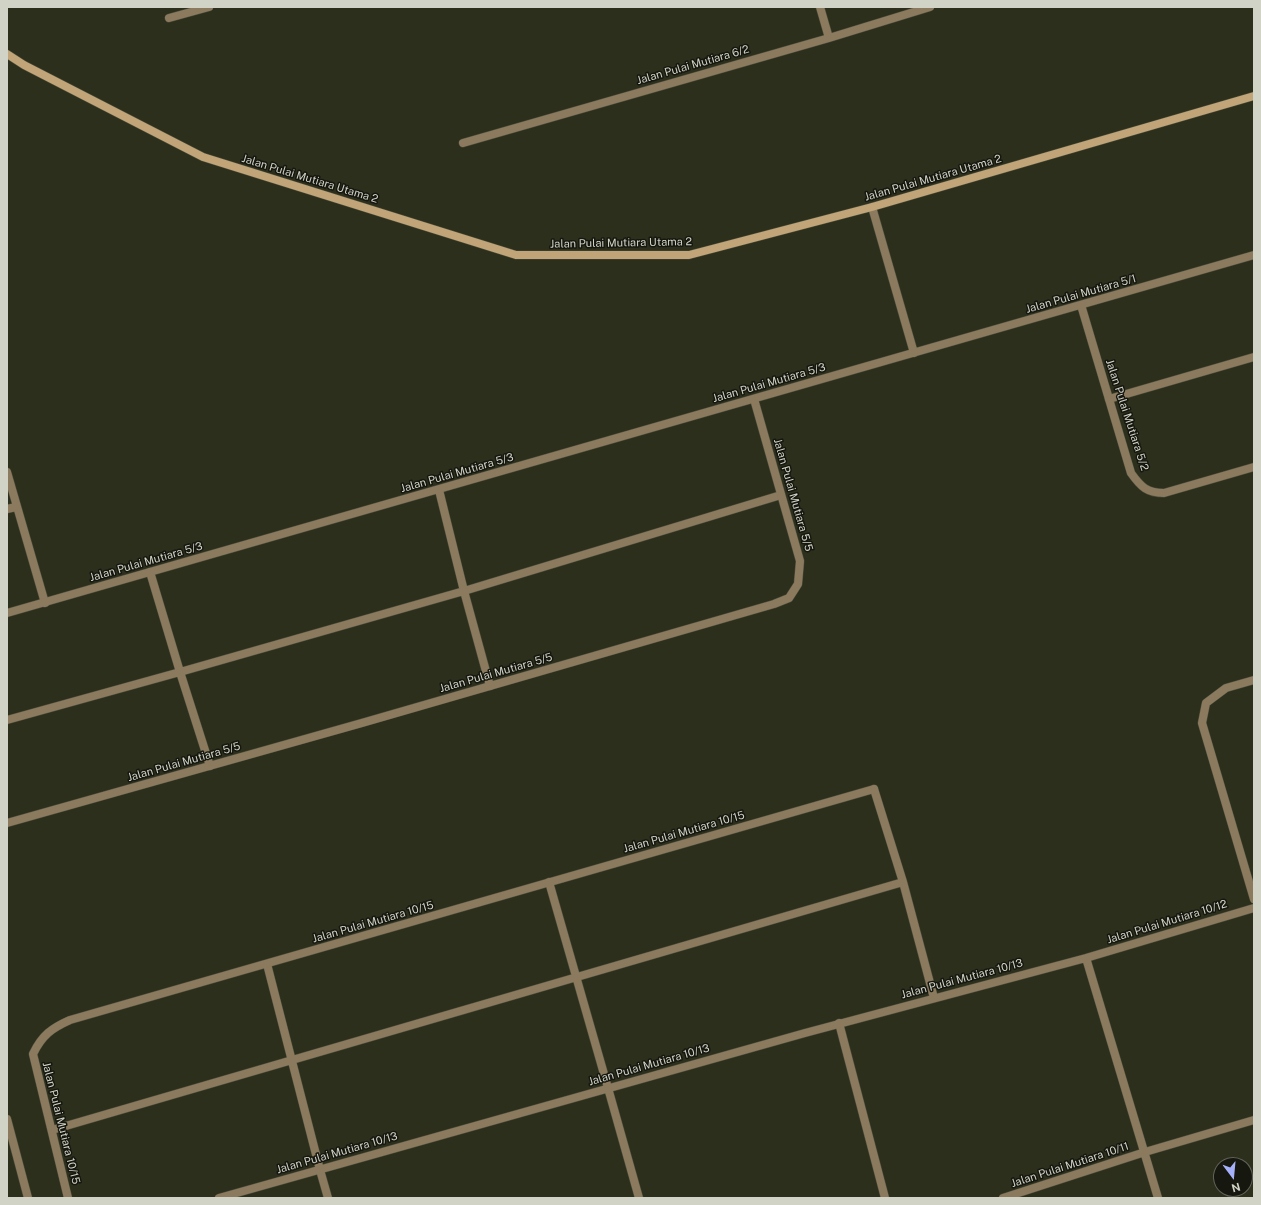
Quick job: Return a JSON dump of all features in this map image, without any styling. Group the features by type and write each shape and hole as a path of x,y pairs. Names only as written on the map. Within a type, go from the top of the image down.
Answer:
{"street":[{"path":"169,18 209,7"},
{"path":"820,7 828,38"},
{"name":"Jalan Pulai Mutiara 6/2","path":"463,143 828,38 930,7"},
{"name":"Jalan Pulai Mutiara Utama 2","path":"7,54 24,65 203,157 516,255 689,255 872,207 1254,96"},
{"path":"872,207 914,353"},
{"name":"Jalan Pulai Mutiara 5/1","path":"914,353 1254,255"},
{"name":"Jalan Pulai Mutiara 5/2","path":"1081,305 1131,473 1140,486 1154,493 1164,493 1254,467"},
{"name":"Jalan Pulai Mutiara 5/3","path":"7,614 914,353"},
{"path":"1109,400 1254,357"},
{"name":"Jalan Pulai Mutiara 5/5","path":"7,823 490,686 774,604 789,598 798,584 800,561 754,399"},
{"path":"7,472 45,603"},
{"path":"439,490 464,591 490,686"},
{"path":"7,720 464,591 781,495"},
{"path":"7,509 16,507"},
{"path":"150,572 210,766"},
{"path":"1254,680 1226,688 1206,703 1202,723 1254,899"},
{"name":"Jalan Pulai Mutiara 10/15","path":"68,1198 33,1054 39,1041 53,1028 70,1020 874,789 902,882"},
{"path":"549,882 639,1198"},
{"path":"52,1130 902,882 934,998"},
{"name":"Jalan Pulai Mutiara 10/12","path":"1086,958 1254,908"},
{"path":"1086,958 1158,1198"},
{"name":"Jalan Pulai Mutiara 10/13","path":"219,1198 839,1023 1086,958"},
{"path":"267,964 328,1198"},
{"path":"839,1023 885,1198"},
{"path":"7,1119 9,1137 28,1198"},
{"name":"Jalan Pulai Mutiara 10/11","path":"1003,1198 1145,1152 1254,1120"}]}
